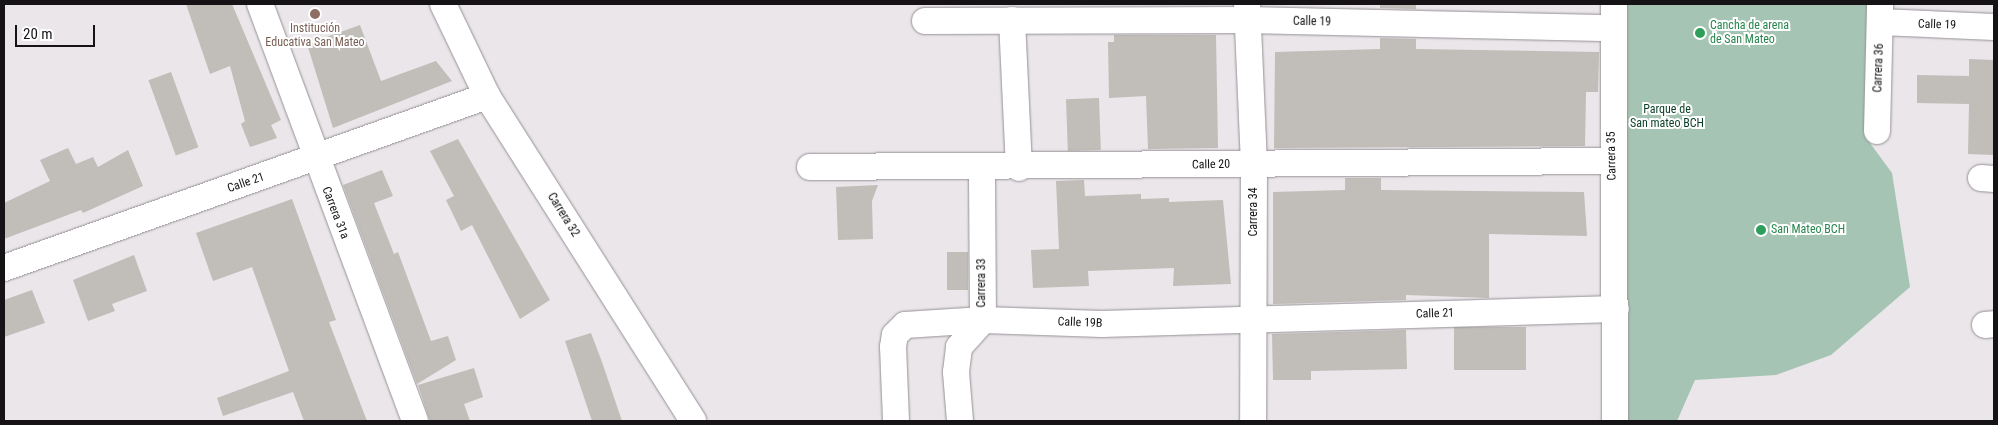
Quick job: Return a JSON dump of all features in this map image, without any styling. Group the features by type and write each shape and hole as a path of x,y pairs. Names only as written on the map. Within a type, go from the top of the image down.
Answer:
{"street":[{"name":"Carrera 31a","path":"260,4 315,159 415,421"},
{"name":"Carrera 32","path":"443,4 487,96 693,421"},
{"name":"Calle 19","path":"925,21 1012,20 1061,11 1613,16"},
{"name":"Carrera 34","path":"1247,12 1254,164 1255,320 1252,421"},
{"name":"Calle 19","path":"1880,13 1994,27"},
{"name":"Carrera 36","path":"1877,131 1880,13"},
{"name":"Carrera 35","path":"1613,16 1612,161 1616,309 1615,421"},
{"path":"1012,20 1019,168"},
{"name":"Calle 21","path":"4,268 315,159 487,96"},
{"name":"Calle 20","path":"810,167 982,166 1019,168 1612,161"},
{"name":"Carrera 33","path":"960,421 956,372 959,347 983,320 982,166"},
{"name":"Calle 21","path":"1255,320 1616,309"},
{"name":"Calle 19B","path":"896,421 893,347 895,335 905,325 983,320 1102,324 1255,320"}],"green space":[{"name":"San Mateo BCH","path":"1623,4 1869,4 1870,143 1892,173 1910,287 1831,355 1776,375 1695,380 1677,421 1628,421 1622,309"}],"building":[{"path":"186,4 232,4 281,120 271,125 277,138 250,147 241,124 245,121 230,66 210,74"},
{"path":"1216,4 1216,5 1114,5"},
{"path":"1380,4 1416,4 1416,9 1380,8"},
{"path":"360,25 381,81 436,61 452,81 333,128 307,44"},
{"path":"1114,35 1216,35 1218,148 1148,149 1146,96 1109,98 1108,42 1114,42"},
{"path":"1380,38 1416,39 1416,49 1599,52 1598,92 1586,92 1585,146 1274,148 1275,52 1380,49"},
{"path":"1969,59 1994,60 1994,155 1968,154 1969,104 1917,103 1917,75 1969,76"},
{"path":"171,72 198,147 176,155 148,80"},
{"path":"1099,98 1101,150 1068,151 1066,99"},
{"path":"458,139 550,300 520,319 472,225 461,231 446,200 454,196 430,151"},
{"path":"68,148 76,164 93,157 98,167 128,150 143,186 83,213 81,210 4,239 4,203 50,181 40,160"},
{"path":"382,170 393,196 374,203 394,254 398,252 431,341 448,336 456,360 417,384 343,185"},
{"path":"1345,178 1381,178 1381,190 1584,192 1587,236 1489,234 1489,298 1406,295 1406,300 1273,304 1273,192 1345,190"},
{"path":"1084,180 1085,196 1141,194 1141,199 1169,198 1169,202 1223,200 1231,284 1173,286 1174,268 1088,271 1089,286 1033,288 1031,250 1059,249 1056,181"},
{"path":"878,185 872,201 873,239 838,240 836,187"},
{"path":"292,199 336,320 329,322 367,421 304,421 293,392 223,416 217,398 289,371 252,267 213,281 196,233"},
{"path":"947,252 968,252 968,290 947,290"},
{"path":"134,255 147,291 112,304 115,311 88,321 73,280"},
{"path":"32,290 45,323 4,337 4,300"},
{"path":"1454,327 1526,327 1526,370 1454,370"},
{"path":"1406,330 1407,369 1311,371 1311,380 1273,380 1272,334"},
{"path":"591,333 622,421 592,421 565,341"},
{"path":"474,368 483,397 464,404 470,421 430,421 418,385"}],"place":[{"name":"Institución Educativa San Mateo","path":"315,14"},
{"name":"Cancha de arena de San Mateo","path":"1700,33"},
{"name":"San Mateo BCH","path":"1761,230"}],"park label":[{"name":"Parque de San mateo BCH","path":"1667,117"}]}
